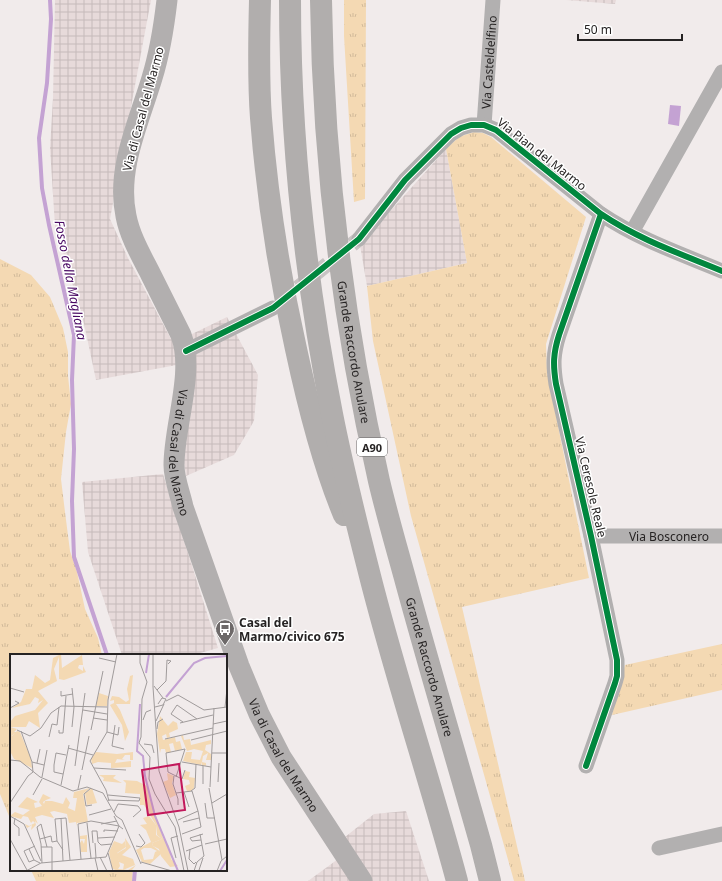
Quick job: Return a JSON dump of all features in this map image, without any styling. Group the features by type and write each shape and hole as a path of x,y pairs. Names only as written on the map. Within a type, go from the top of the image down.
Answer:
{"highway":[{"path":"260,0 259,73 261,118 273,228 286,307 323,456 334,489 368,569"},
{"name":"A90","path":"290,0 293,113 308,272 332,416 368,569 390,649 443,827 457,881"},
{"name":"Grande Raccordo Anulare","path":"321,0 322,70 328,163 346,312 363,404 379,483 490,881"}],"main road":[{"name":"Via di Casal del Marmo","path":"167,0 165,24 158,57 128,155 123,197 126,218 137,248 181,335 186,351 186,365 175,446 174,464 176,480 183,507 239,666 259,714 281,757 362,881"}],"street":[{"name":"Via Casteldelfino","path":"484,125 493,0"},
{"path":"632,232 722,72"},
{"name":"Via Pian del Marmo","path":"359,239 405,180 451,134 466,126 484,125 496,130 601,214 632,232 722,271"},
{"name":"Via Ceresole Reale","path":"586,766 615,683 618,668 591,536 556,384 553,362 559,335 601,214"},
{"path":"186,351 273,308"},
{"name":"Via Bosconero","path":"591,536 722,536"},
{"path":"659,848 722,834"}],"shaded area":[{"path":"55,0 151,0 110,219 128,258 171,339 190,335 227,317 258,375 254,421 234,455 186,476 182,449 193,362 96,380 83,319 55,226 50,148 53,98"},
{"path":"566,0 616,0 615,4"},
{"path":"670,105 681,106 679,126 668,124"},
{"path":"446,149 467,263 367,286 360,245"},
{"path":"163,474 218,648 197,654 122,654 88,552 82,482"},
{"path":"406,811 429,881 308,881 349,851 345,837 374,814"}],"green space":[{"path":"344,0 366,0 365,199 354,202 344,36"},
{"path":"474,132 483,133 491,137 586,217 546,344 547,372 589,578 462,607 525,881 514,881 411,516 373,341 367,286 467,263 446,149 459,137"},
{"path":"0,259 31,275 50,297 63,328 68,352 68,376 71,404 66,432 61,479 70,551 77,572 85,609 98,638 102,654 10,654 10,819 0,794"},
{"path":"722,644 722,690 612,715 625,665"},
{"path":"31,871 133,871 132,881 36,881"}],"waterway":[{"name":"Fosso della Magliana","path":"50,0 51,19 47,83 39,138 42,188 74,335 72,380 74,449 72,501 74,557 107,654"},
{"name":"Fosso della Magliana","path":"134,881 135,871"}],"tunnel":[{"path":"280,302 359,239"}],"cycle path":[{"path":"186,351 273,308 359,239 405,180 451,134 461,128 471,125 484,125 496,130 601,214 615,223 660,246 722,271"},
{"path":"586,766 615,683 617,676 617,660 591,536 556,384 554,360 559,335 601,214"}],"place":[{"name":"Casal del Marmo/civico 675","path":"225,646"}]}
